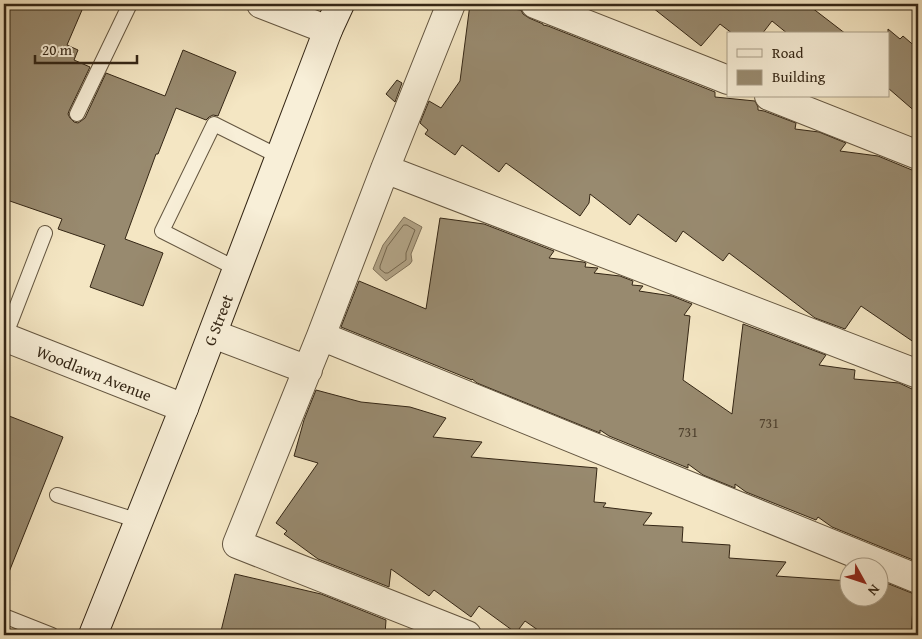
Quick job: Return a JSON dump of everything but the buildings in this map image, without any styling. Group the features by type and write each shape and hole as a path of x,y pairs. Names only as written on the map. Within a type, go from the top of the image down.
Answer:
{"street":[{"path":"261,4 328,30"},
{"name":"G Street","path":"93,635 213,334 328,30 340,4"},
{"path":"451,4 308,370 237,544 467,635"},
{"path":"535,4 727,80"},
{"path":"774,98 918,155"},
{"path":"385,169 918,374"},
{"path":"213,334 308,370"},
{"path":"321,336 918,579"},
{"name":"Woodlawn Avenue","path":"4,338 184,408"}],"lane":[{"path":"78,114 130,4"},
{"path":"237,270 162,231 214,124 280,157"},
{"path":"4,338 45,233"},
{"path":"57,495 139,521"},
{"path":"4,616 52,635"}],"water":[{"path":"404,217 422,227 411,254 412,261 410,264 386,281 373,269 383,245"}]}
